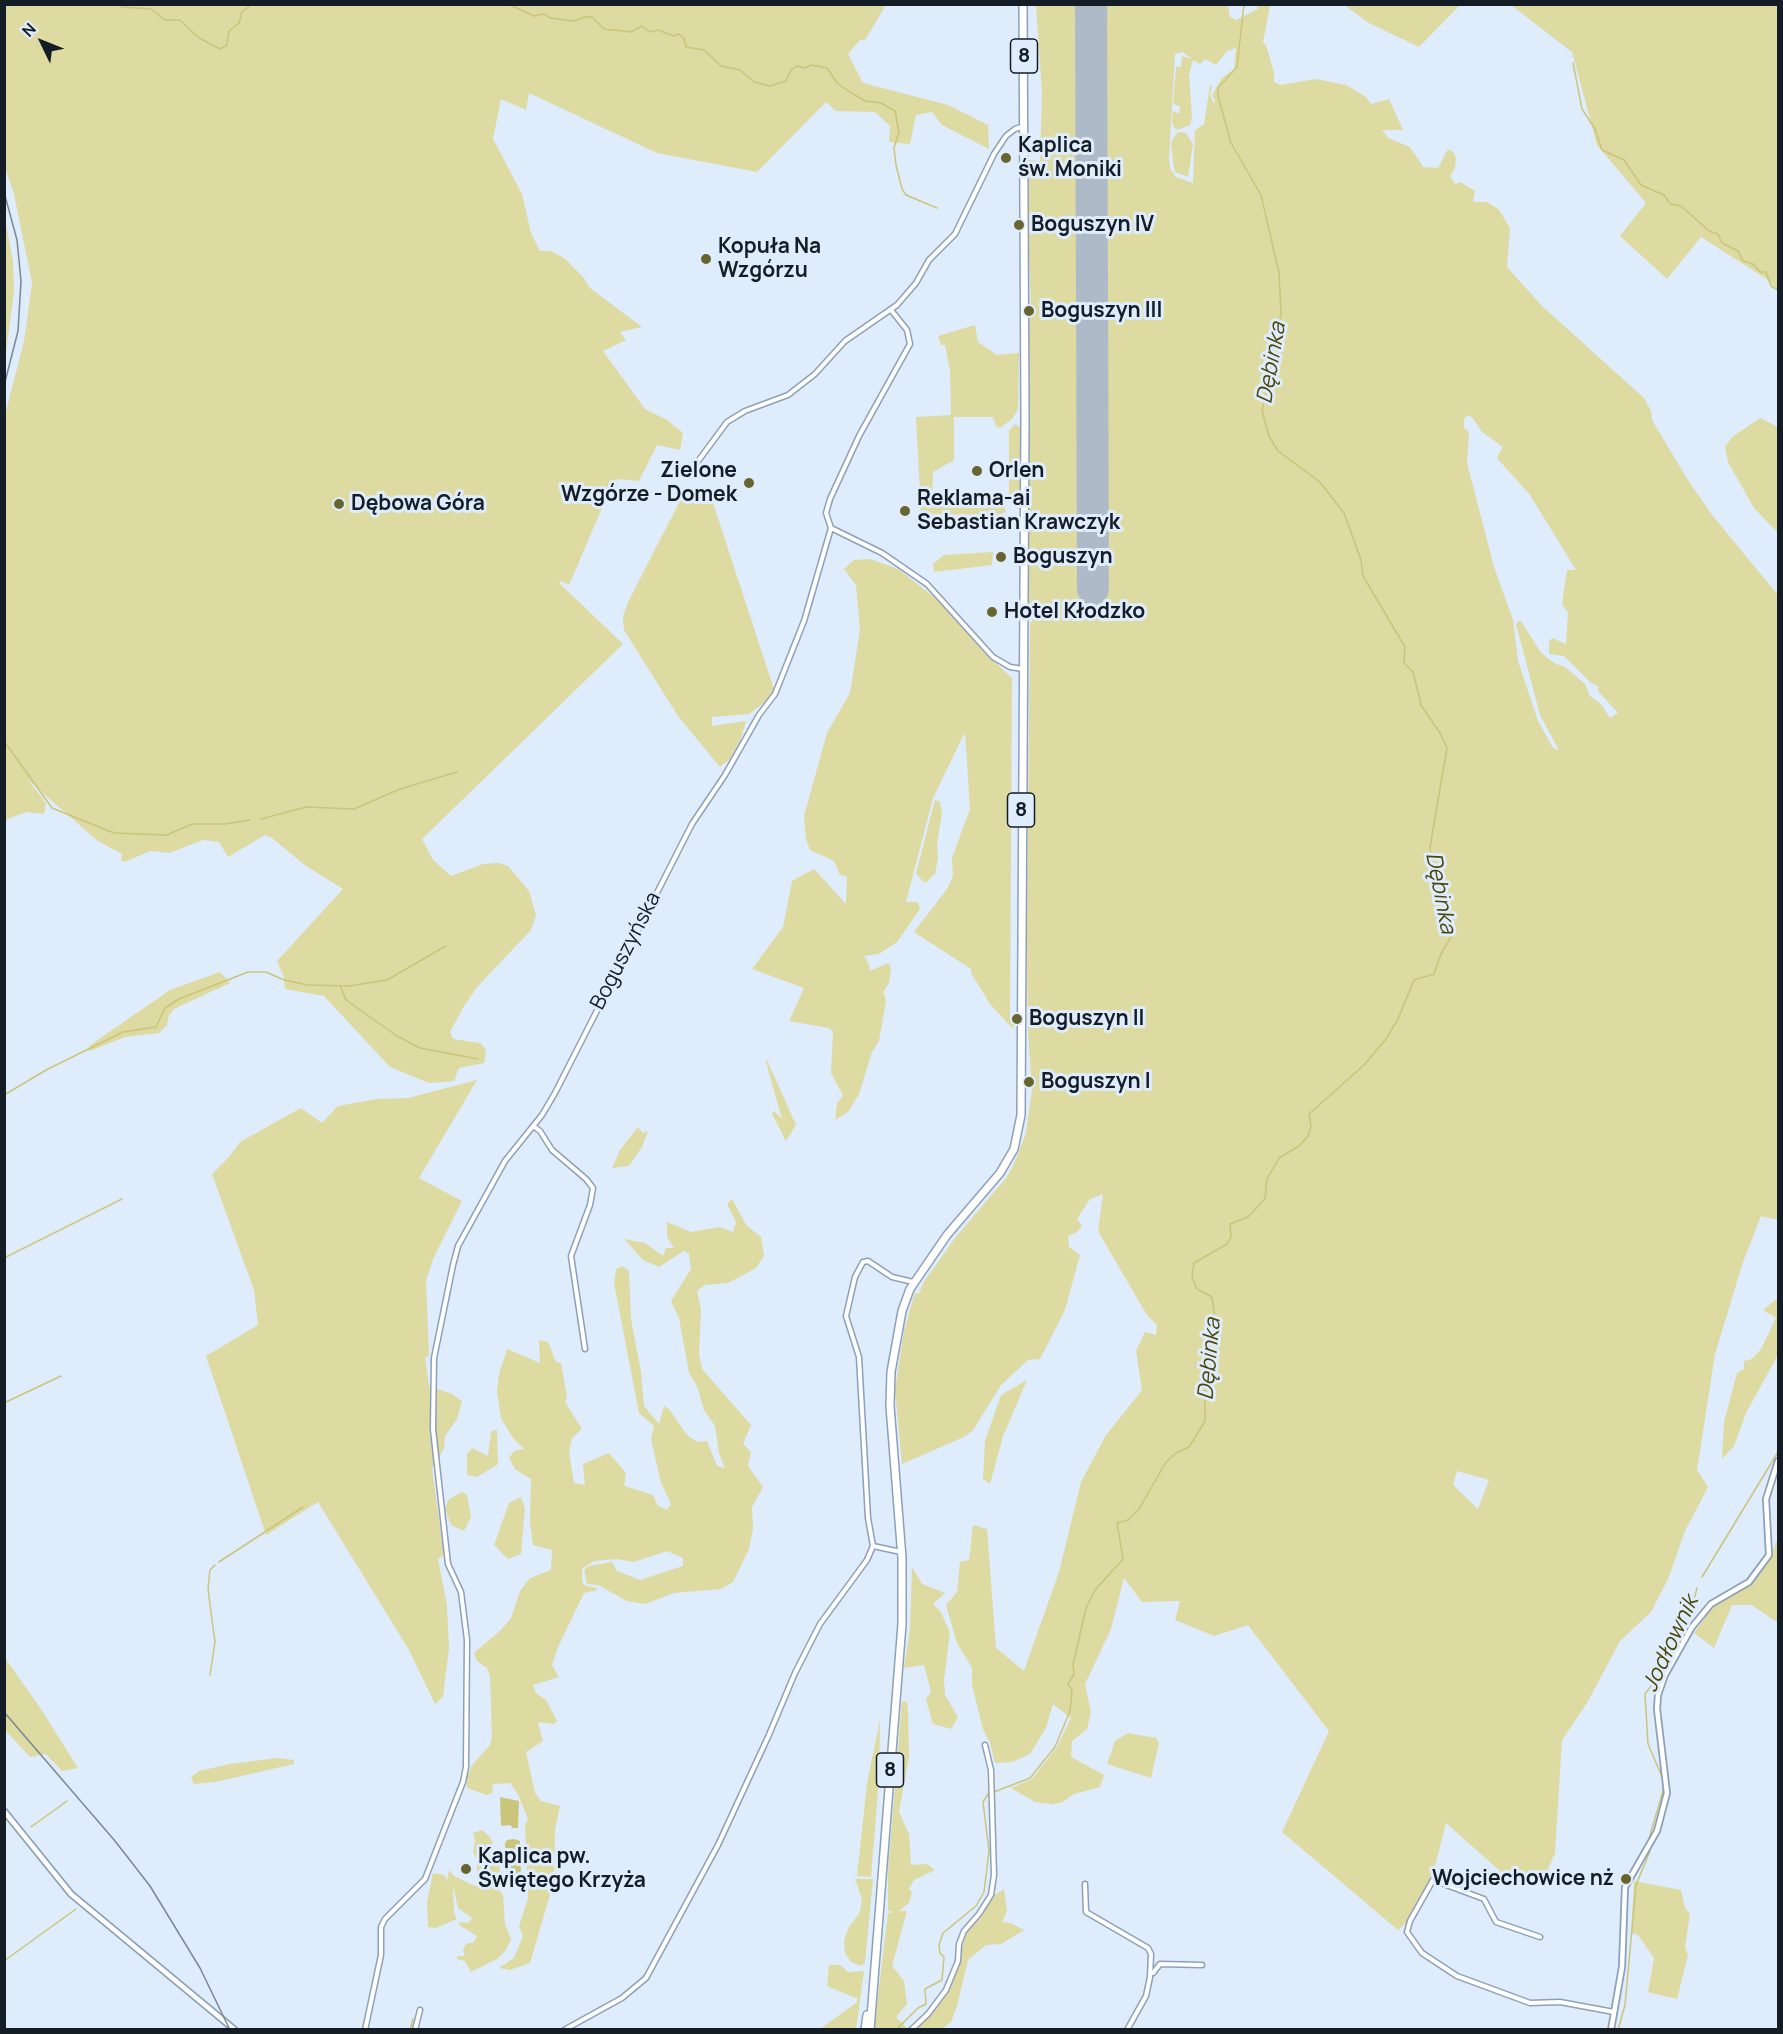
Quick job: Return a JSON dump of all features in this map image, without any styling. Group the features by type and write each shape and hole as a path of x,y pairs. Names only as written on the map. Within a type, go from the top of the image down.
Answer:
{"highway":[{"name":"8","path":"870,2030 871,1989 902,1624 901,1552 889,1390 902,1311 914,1282 951,1229 1000,1173 1014,1149 1020,1125 1023,4"},
{"name":"8","path":"865,2030 871,1989"}],"street":[{"path":"693,468 727,422 745,411 788,395 815,374 845,341 891,310 916,283 929,260 955,234 994,154 1006,136 1024,126"},
{"name":"Boguszyńska","path":"364,2030 381,1955 381,1928 385,1919 425,1879 466,1767 467,1640 461,1592 448,1564 434,1444 432,1385 436,1341 458,1245 505,1161 533,1126 555,1093 692,824 723,778 781,682 804,621 831,528 826,513 844,465 910,344 907,330 891,310"},
{"path":"831,528 887,557 927,584 993,657 1010,667 1023,669"},
{"path":"533,1126 540,1131 552,1150 586,1179 593,1188 590,1205 571,1256 585,1349"},
{"path":"564,2030 622,1998 646,1978 718,1845 820,1624 867,1560 873,1546 868,1518 859,1357 847,1323 847,1310 855,1277 863,1263 868,1261 892,1277 914,1282"},
{"path":"1611,2030 1622,1967 1625,1887 1657,1832 1667,1794 1657,1709 1660,1689 1684,1640 1699,1618 1711,1604 1749,1582 1769,1555 1766,1498 1779,1461"},
{"path":"873,1546 901,1552"},
{"path":"911,2030 928,2014 946,1990 958,1961 959,1944 964,1931 980,1914 991,1895 994,1875 991,1770 985,1745"},
{"path":"4,1811 72,1894 235,2030"},
{"path":"1540,1937 1496,1922 1484,1899 1432,1880 1410,1921 1407,1932 1422,1953 1457,1976 1530,2003 1542,2005 1560,2002 1615,2013"},
{"path":"1085,1884 1086,1912 1148,1948 1151,1954 1146,1996 1127,2030"},
{"path":"1150,1977 1160,1964 1202,1965"},
{"path":"415,2030 420,2010"}],"shaded area":[{"path":"5,4 886,5 865,40 860,40 848,54 863,83 948,105 988,125 989,149 942,125 932,112 916,115 910,144 889,142 890,126 875,112 836,111 826,102 757,172 657,153 529,93 526,110 501,99 493,139 522,194 531,233 540,251 551,251 564,258 583,277 590,288 642,327 620,332 626,340 603,351 645,409 667,420 683,433 680,450 657,445 639,481 618,479 606,499 569,585 561,581 559,583 623,644 422,839 433,860 451,876 483,864 499,863 508,866 529,891 536,915 531,930 478,986 450,1032 453,1039 480,1043 486,1049 484,1063 459,1068 454,1081 429,1083 390,1067 324,996 285,989 284,977 277,961 343,889 306,866 272,838 265,835 228,857 219,842 203,840 169,853 151,851 124,862 121,860 122,854 98,841 28,780 46,803 44,814 26,812 5,820 5,415 24,341 32,283 14,194 5,168"},
{"path":"1036,5 1228,5 1230,17 1236,20 1258,9 1257,5 1270,5 1263,43 1266,45 1274,73 1274,82 1280,85 1316,79 1346,85 1366,97 1371,104 1389,99 1403,130 1382,130 1388,138 1410,147 1423,167 1438,168 1448,149 1453,152 1456,157 1455,168 1450,176 1455,184 1460,182 1475,191 1473,202 1487,202 1499,210 1510,228 1507,267 1542,306 1644,398 1651,411 1652,420 1686,477 1712,515 1778,595 1778,1220 1761,1216 1743,1262 1715,1354 1697,1470 1708,1487 1685,1531 1668,1579 1651,1612 1620,1641 1587,1703 1562,1740 1555,1853 1541,1885 1509,1879 1446,1823 1432,1878 1409,1920 1398,1930 1282,1832 1329,1731 1248,1625 1214,1636 1175,1620 1180,1601 1142,1602 1124,1578 1111,1629 1085,1684 1091,1712 1087,1729 1072,1741 1071,1757 1104,1775 1100,1787 1074,1794 1061,1803 1052,1804 1035,1802 1011,1788 1032,1779 1057,1747 1071,1718 1053,1704 1046,1728 1030,1754 1012,1762 995,1763 990,1743 983,1729 972,1685 972,1668 957,1643 946,1605 957,1592 960,1562 969,1560 973,1525 987,1529 996,1648 1024,1671 1059,1572 1081,1482 1106,1435 1142,1390 1136,1351 1145,1332 1156,1335 1157,1325 1147,1315 1098,1231 1103,1194 1090,1199 1077,1219 1082,1226 1077,1232 1068,1236 1069,1247 1080,1255 1065,1310 1040,1359 1028,1360 1001,1385 973,1430 966,1436 902,1464 895,1390 904,1331 915,1293 919,1294 923,1283 955,1238 1006,1178 1026,1133 1032,1090 1028,1030 1027,941 1030,623 1033,619 1028,618 1028,333 1031,304 1028,231 1029,160 1040,161 1042,93","holes":["1236,48 1234,69 1222,78 1212,95 1216,103 1212,101 1210,94 1212,86 1210,85 1204,124 1195,130 1193,183 1176,177 1170,168 1169,158 1175,54 1183,52 1192,59 1182,56 1181,67 1176,67 1173,104 1180,106 1179,114 1173,111 1172,122 1175,129 1180,129 1190,125 1192,117 1189,75 1193,60 1200,64 1205,59 1216,65 1227,51","1467,415 1472,417 1482,432 1503,447 1497,458 1530,495 1576,570 1567,570 1562,605 1568,612 1566,644 1552,638 1549,642 1549,654 1564,656 1590,682 1599,687 1598,691 1618,713 1610,718 1601,704 1590,696 1585,684 1565,667 1554,663 1542,654 1520,620 1516,624 1540,715 1559,750 1553,748 1538,721 1518,661 1513,620 1494,567 1467,463 1469,432 1464,428 1464,419","1457,1471 1489,1480 1478,1509 1453,1485"]},
{"path":"1344,5 1460,5 1419,47 1369,23"},
{"path":"1511,5 1778,5 1778,291 1768,280 1701,237 1667,279 1620,236 1646,203 1597,145 1572,52"},
{"path":"1178,132 1186,133 1193,144 1188,177 1175,172 1171,142"},
{"path":"5,219 13,261 14,291 5,360"},
{"path":"975,325 978,342 997,355 1019,353 1018,409 1012,419 1000,428 996,426 993,417 954,417 954,460 933,472 932,503 957,503 960,507 978,508 986,508 989,504 1004,506 1006,512 997,515 921,514 916,417 951,415 950,371 945,345 941,345 938,336"},
{"path":"1760,418 1778,427 1778,533 1754,508 1728,462 1725,447 1732,437"},
{"path":"1015,424 1021,428 1021,500 1018,506 1011,503 1009,498 1009,430"},
{"path":"708,488 774,689 769,699 749,714 712,717 712,726 746,721 740,741 729,760 720,767 678,716 624,630 623,617 628,602 681,499 688,489"},
{"path":"993,552 992,565 934,572 933,564 944,555"},
{"path":"870,559 898,569 938,600 984,652 1012,678 1010,1018 1014,1024 1013,1029 990,1004 971,973 971,969 914,932 947,889 953,876 952,858 970,809 965,732 933,798 906,902 918,902 920,909 897,942 879,954 864,956 870,971 888,963 891,968 889,983 883,992 886,1000 884,1013 879,1041 872,1052 859,1094 848,1112 835,1120 837,1104 843,1095 831,1073 833,1032 829,1028 789,1021 804,988 752,969 783,927 792,881 814,869 846,904 847,876 840,875 834,861 810,850 806,839 804,816 827,733 850,693 860,630 856,585 844,569 854,560"},
{"path":"935,800 940,802 942,813 937,844 938,858 935,874 925,883 916,874"},
{"path":"220,972 230,983 174,1009 169,1015 167,1025 159,1033 125,1037 90,1051 89,1046 170,990"},
{"path":"767,1060 796,1125 786,1141 772,1114 774,1111 782,1119"},
{"path":"477,1080 419,1178 462,1201 433,1259 426,1281 429,1356 425,1357 429,1386 452,1394 462,1401 457,1419 445,1436 444,1449 432,1468 444,1555 438,1559 447,1605 449,1649 443,1697 435,1704 409,1650 318,1502 266,1535 206,1356 258,1325 254,1290 212,1174 240,1142 301,1108 322,1123 338,1106 377,1099 408,1098"},
{"path":"638,1127 643,1133 648,1131 642,1147 629,1166 612,1168 620,1150"},
{"path":"732,1199 747,1226 761,1237 764,1256 756,1268 728,1283 705,1285 697,1291 701,1309 699,1355 702,1369 751,1425 743,1444 751,1452 748,1466 763,1487 752,1507 753,1529 749,1549 733,1582 721,1589 674,1593 645,1604 627,1601 598,1585 587,1584 584,1570 589,1566 612,1562 617,1571 640,1580 683,1566 683,1558 667,1551 634,1562 617,1559 594,1561 582,1569 582,1582 597,1590 584,1593 558,1647 552,1665 559,1677 533,1685 536,1693 546,1700 557,1721 554,1724 538,1722 543,1741 526,1752 535,1793 541,1801 560,1806 555,1830 554,1881 530,1963 510,1970 499,1968 514,1958 523,1936 519,1926 528,1898 525,1825 528,1819 518,1794 510,1783 493,1784 492,1793 487,1795 467,1788 466,1779 472,1765 490,1745 492,1736 490,1676 487,1668 477,1661 474,1653 501,1630 511,1618 520,1591 530,1578 551,1570 552,1550 533,1545 530,1523 531,1479 515,1469 509,1458 514,1451 524,1449 513,1438 501,1418 497,1391 499,1374 507,1349 540,1363 539,1340 548,1342 556,1362 561,1363 567,1397 565,1402 582,1429 572,1438 569,1452 574,1483 585,1485 583,1464 609,1453 626,1473 624,1486 653,1495 658,1506 667,1510 671,1504 661,1483 651,1439 654,1426 639,1413 614,1283 616,1269 622,1266 629,1271 631,1319 641,1372 644,1406 659,1424 664,1406 669,1409 687,1435 697,1442 707,1441 717,1466 725,1468 719,1453 715,1426 704,1410 697,1386 689,1373 679,1318 671,1301 691,1269 689,1253 684,1251 659,1267 643,1260 624,1239 645,1243 663,1256 666,1248 674,1248 667,1237 667,1222 691,1232 720,1227 733,1232 736,1222 727,1204"},
{"path":"1778,1298 1778,1355 1746,1413 1734,1446 1722,1459 1724,1422 1737,1373 1744,1369 1744,1361 1752,1359 1761,1349 1776,1318 1763,1310"},
{"path":"1027,1380 1003,1436 990,1484 983,1479 985,1441 1001,1395"},
{"path":"497,1430 498,1464 477,1477 467,1475 467,1454 472,1448 488,1456 491,1431"},
{"path":"462,1492 467,1495 471,1517 464,1531 451,1525 445,1508 449,1499"},
{"path":"521,1497 525,1508 521,1554 508,1559 494,1545 509,1503"},
{"path":"1776,1542 1778,1542 1778,1623 1752,1605 1732,1605 1714,1648 1694,1633 1715,1603 1768,1563"},
{"path":"912,1567 922,1584 945,1593 933,1604 941,1612 950,1633 944,1680 945,1695 958,1717 951,1729 933,1724 926,1699 931,1692 924,1665 904,1668 910,1629"},
{"path":"5,1658 78,1768 62,1771 46,1754 30,1757 5,1730"},
{"path":"902,1701 907,1702 909,1757 899,1812 909,1834 911,1865 927,1864 935,1870 914,1880 909,1889 912,1892 909,1903 899,1911 907,1911 892,1966 904,1981 907,2004 896,2017 908,2029 874,2029 888,1913 894,1912 888,1911 888,1872"},
{"path":"880,1720 879,1779 871,1877 857,1876 867,1783"},
{"path":"1128,1733 1156,1738 1159,1743 1151,1778 1107,1764 1115,1741"},
{"path":"277,1758 294,1760 294,1764 215,1782 194,1784 191,1777 199,1771 230,1764"},
{"path":"500,1797 519,1801 518,1828 510,1825 501,1826"},
{"path":"482,1830 490,1837 494,1847 489,1849 498,1862 502,1879 498,1882 497,1888 503,1895 505,1924 511,1939 506,1950 497,1959 471,1972 465,1961 457,1959 457,1956 465,1956 463,1950 466,1944 474,1942 477,1936 459,1925 460,1922 469,1923 472,1918 458,1908 453,1885 454,1913 457,1919 436,1928 428,1927 427,1902 433,1873 444,1875 447,1881 449,1870 454,1876 477,1887 477,1860 473,1852 475,1841 473,1833"},
{"path":"507,1840 520,1841 521,1878 509,1877 507,1873 505,1843"},
{"path":"855,1879 873,1879 865,1962 862,1966 851,1962 845,1953 844,1941 849,1927 860,1912 862,1899"},
{"path":"1634,1881 1681,1890 1685,1908 1690,1914 1685,1947 1688,1955 1677,1999 1648,1992 1654,1958 1638,1935 1631,1933"},
{"path":"1004,1889 1007,1911 1002,1922 1024,1930 1001,1944 986,1945 968,1960 951,2022 942,2029 914,2030 938,2005 948,1990 967,1932 982,1916 993,1896"},
{"path":"829,1965 840,1965 848,1972 864,1971 856,2029 820,2029 856,2003 858,1999 827,1986"}],"waterway":[{"path":"120,4 122,7 151,9 165,20 180,20 199,38 220,49 227,45 229,31 239,23 242,12 252,4"},
{"path":"508,4 534,16 544,14 550,18 574,21 592,17 604,29 631,32 642,26 650,32 658,30 674,36 678,34 684,38 686,47 704,50 721,66 740,70 754,82 770,86 786,81 791,70 797,66 804,68 812,65 827,68 838,84 850,92 865,101 881,103 895,111 899,132 894,148 902,189 906,195 937,208"},
{"name":"Dębinka","path":"994,1792 1030,1778 1055,1747 1070,1711 1072,1690 1068,1684 1074,1674 1073,1665 1086,1608 1095,1590 1123,1559 1117,1523 1128,1520 1139,1509 1166,1462 1176,1453 1189,1447 1205,1421 1205,1367 1216,1325 1212,1297 1197,1289 1192,1277 1194,1263 1227,1244 1231,1237 1230,1224 1248,1217 1265,1199 1267,1179 1279,1158 1299,1146 1308,1136 1311,1127 1309,1114 1364,1065 1386,1039 1398,1019 1414,980 1434,974 1441,954 1452,935 1449,922 1439,906 1442,892 1433,871 1430,847 1447,748 1421,705 1413,672 1404,663 1405,647 1363,576 1361,560 1344,513 1320,482 1278,451 1269,436 1262,411 1281,314 1279,273 1261,195 1231,143 1218,96 1218,88 1237,67 1244,4"},
{"path":"1573,63 1582,109 1595,129 1602,150 1624,160 1641,185 1664,195 1670,204 1681,206 1709,231 1718,234 1722,243 1738,251 1743,261 1753,264 1760,272 1766,272 1771,286 1778,290"},
{"path":"4,741 52,808 114,833 167,835 192,824 225,824 250,820"},
{"path":"261,819 306,807 354,809 400,789 457,772"},
{"path":"4,1095 48,1069 123,1032 156,1027 165,1008 179,999 248,972 266,972 284,980 308,985 349,986 387,980 446,946"},
{"path":"340,985 346,1000 397,1036 420,1048 478,1059"},
{"path":"4,1258 122,1199"},
{"path":"4,1403 61,1376"},
{"name":"Jodłownik","path":"1702,1577 1778,1452"},
{"path":"219,1562 303,1507"},
{"path":"210,1675 215,1642 208,1589 210,1570 215,1565"},
{"name":"Jodłownik","path":"1663,1779 1648,1744 1645,1694 1665,1668 1678,1632 1692,1607 1697,1588"},
{"name":"Jodłownik","path":"1649,1839 1664,1787"},
{"name":"Dębinka","path":"896,2030 918,2008 926,2004 925,1989 942,1980 944,1957 940,1953 939,1945 943,1933 976,1906 984,1892 989,1851 983,1802 988,1794"},
{"path":"31,1827 67,1801"},
{"name":"Jodłownik","path":"1618,2030 1625,2005 1636,1885 1650,1851"},
{"path":"4,1961 76,1909"},
{"path":"410,2030 413,2019"}],"runway":[{"path":"1091,4 1093,589"}],"railway":[{"path":"4,192 17,240 21,281 18,331 4,386"},
{"path":"4,1712 115,1841 150,1886 200,1968 230,2030"}],"place":[{"name":"Kaplica św. Moniki","path":"1006,158"},
{"name":"Boguszyn IV","path":"1019,225"},
{"name":"Kopuła Na Wzgórzu","path":"706,259"},
{"name":"Boguszyn III","path":"1029,311"},
{"name":"Orlen","path":"977,471"},
{"name":"Zielone Wzgórze - Domek","path":"749,483"},
{"name":"Dębowa Góra","path":"339,504"},
{"name":"Reklama-ai Sebastian Krawczyk","path":"905,511"},
{"name":"Boguszyn","path":"1001,557"},
{"name":"Hotel Kłodzko","path":"992,612"},
{"name":"Boguszyn II","path":"1017,1019"},
{"name":"Boguszyn I","path":"1029,1082"},
{"name":"Kaplica pw. Świętego Krzyża","path":"466,1869"},
{"name":"Wojciechowice nż","path":"1626,1879"}]}
